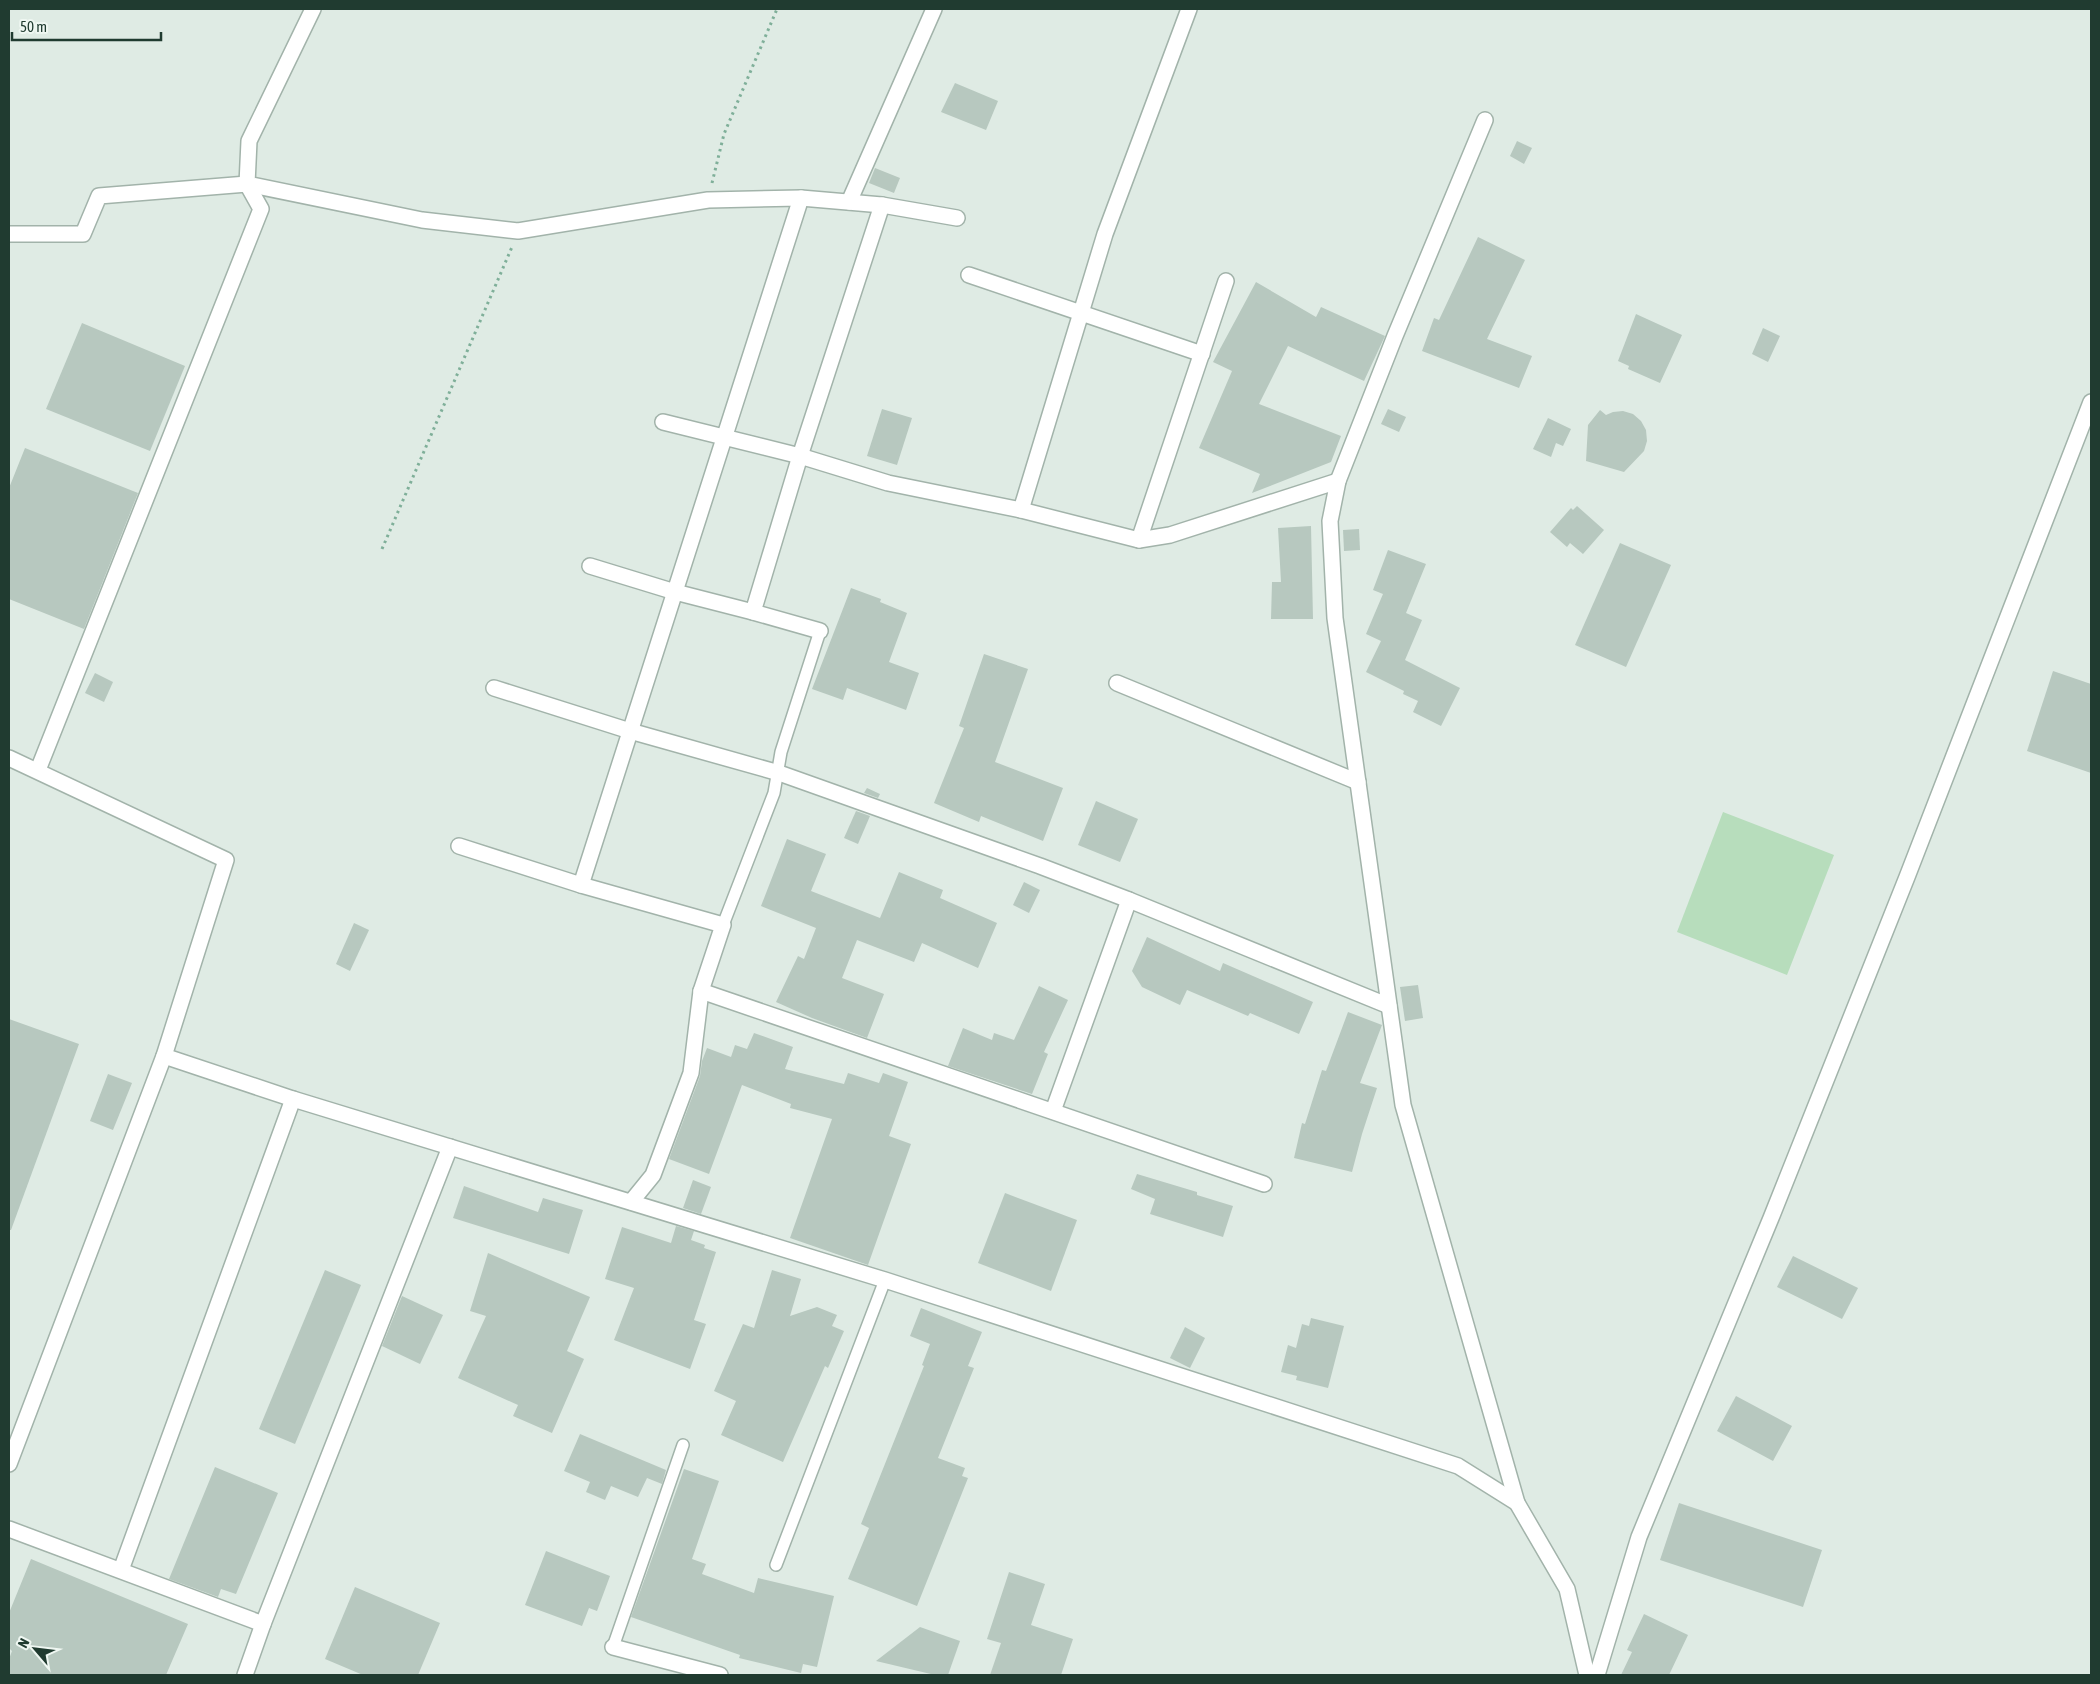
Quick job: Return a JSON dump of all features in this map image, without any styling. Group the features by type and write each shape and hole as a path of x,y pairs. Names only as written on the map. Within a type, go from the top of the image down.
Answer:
{"street":[{"path":"38,770 261,209 247,184 248,141 312,9"},
{"path":"849,202 934,9"},
{"path":"1021,510 1108,225 1188,9"},
{"path":"1485,120 1338,481 1330,521 1335,618 1403,1105 1517,1503 1567,1589 1587,1675"},
{"path":"9,234 82,234 99,196 247,184 422,220 518,231 708,200 801,198 882,205 957,218"},
{"path":"581,885 801,198"},
{"path":"753,612 800,456 882,205"},
{"path":"969,275 1202,354"},
{"path":"1139,540 1226,281"},
{"path":"1597,1675 1638,1537 1771,1218 1903,886 2091,402"},
{"path":"663,422 800,456 888,483 1021,510 1139,540 1170,535 1338,481"},
{"path":"590,566 675,592 820,631"},
{"path":"1117,683 1358,782"},
{"path":"494,688 630,731 779,773 1040,866 1129,900 1389,1006"},
{"path":"9,758 226,860 164,1056 9,1464"},
{"path":"459,846 581,885 723,925 701,991 691,1073 653,1176 631,1202"},
{"path":"1053,1111 1129,900"},
{"path":"701,991 1264,1184"},
{"path":"164,1056 293,1099 885,1280 1458,1466 1517,1503"},
{"path":"121,1570 293,1099"},
{"path":"245,1675 263,1624 450,1146"},
{"path":"9,1529 263,1624"},
{"path":"613,1647 720,1675"}],"lane":[{"path":"723,925 774,794 781,752 820,631"},
{"path":"776,1565 885,1280"},
{"path":"613,1647 683,1445"}],"path":[{"path":"708,200 724,134 777,9"},
{"path":"382,550 518,231"}],"green space":[{"path":"1723,812 1834,855 1787,975 1677,932"}],"building":[{"path":"955,83 998,101 986,130 941,112"},
{"path":"1517,141 1532,148 1524,164 1510,156"},
{"path":"875,168 900,178 894,193 869,183"},
{"path":"1478,237 1525,260 1487,339 1532,356 1519,388 1422,351 1434,318 1439,320"},
{"path":"1256,282 1316,317 1321,307 1385,336 1364,381 1288,346 1259,404 1341,436 1331,462 1252,493 1260,474 1199,448 1232,371 1213,362"},
{"path":"1636,314 1682,335 1660,383 1628,369 1629,366 1618,361"},
{"path":"82,323 185,366 150,451 46,409"},
{"path":"1763,328 1780,336 1768,362 1752,354"},
{"path":"882,409 912,418 897,465 867,456"},
{"path":"1388,409 1406,417 1399,432 1381,424"},
{"path":"1600,410 1606,415 1623,411 1633,414 1641,421 1646,430 1647,441 1644,451 1624,472 1586,461 1588,425"},
{"path":"1548,418 1571,429 1563,446 1556,443 1551,457 1533,449"},
{"path":"25,448 138,493 84,629 9,599 9,488"},
{"path":"1577,506 1604,530 1583,554 1570,543 1567,547 1550,532 1571,508 1573,510"},
{"path":"1311,526 1313,619 1271,619 1272,582 1281,582 1278,528"},
{"path":"1359,529 1360,550 1344,551 1343,530"},
{"path":"1620,543 1671,565 1626,667 1575,645"},
{"path":"1388,550 1426,564 1406,613 1422,620 1405,660 1460,688 1441,726 1413,712 1418,701 1403,694 1404,691 1366,672 1381,641 1366,634 1383,594 1373,590"},
{"path":"851,588 881,599 880,602 907,613 889,662 919,673 906,710 847,688 843,700 812,689"},
{"path":"984,654 1028,669 995,762 1063,788 1043,841 981,816 979,822 934,803 964,728 959,726"},
{"path":"2053,671 2091,684 2091,773 2027,751"},
{"path":"95,673 113,682 104,702 85,693"},
{"path":"867,788 880,794 878,798 864,793"},
{"path":"1096,801 1138,819 1120,862 1078,845"},
{"path":"856,811 870,816 858,844 844,838"},
{"path":"787,839 826,854 811,891 880,918 899,872 943,890 940,898 997,923 978,968 922,943 914,962 857,940 842,978 884,994 867,1038 812,1018 776,1002 798,956 804,959 816,928 761,906"},
{"path":"1024,882 1040,890 1029,913 1013,905"},
{"path":"354,923 369,930 350,971 336,964"},
{"path":"1147,937 1220,971 1223,963 1313,1002 1299,1034 1250,1013 1248,1016 1187,990 1180,1005 1142,987 1132,971"},
{"path":"1418,985 1423,1018 1405,1021 1400,987"},
{"path":"1039,986 1068,1000 1044,1052 1048,1054 1032,1094 948,1066 963,1028 992,1040 994,1033 1014,1040"},
{"path":"1348,1012 1382,1025 1360,1083 1377,1088 1352,1172 1294,1158 1302,1123 1305,1124 1322,1070 1326,1071"},
{"path":"9,1019 79,1044 11,1230 9,1230"},
{"path":"754,1033 793,1047 785,1069 844,1084 848,1073 879,1083 883,1073 908,1082 889,1136 911,1144 868,1265 790,1238 832,1119 790,1108 791,1104 742,1085 709,1174 669,1159 700,1076 702,1061 707,1048 731,1057 735,1045 747,1049"},
{"path":"108,1074 132,1083 113,1130 90,1121"},
{"path":"1137,1174 1197,1192 1197,1195 1233,1206 1223,1237 1150,1214 1155,1199 1131,1189"},
{"path":"693,1180 711,1187 701,1214 683,1208"},
{"path":"464,1186 538,1212 543,1198 583,1210 569,1254 453,1218"},
{"path":"1005,1193 1077,1220 1051,1291 978,1263"},
{"path":"676,1226 694,1231 691,1240 705,1245 704,1248 716,1252 694,1320 706,1324 690,1369 614,1340 634,1288 605,1279 622,1227 671,1243"},
{"path":"488,1253 590,1297 567,1351 584,1359 552,1433 513,1416 518,1405 458,1378 486,1316 470,1311"},
{"path":"1793,1256 1858,1288 1842,1319 1777,1287"},
{"path":"325,1270 361,1285 295,1444 259,1429"},
{"path":"772,1270 801,1279 790,1316 817,1307 837,1315 832,1326 844,1331 828,1368 825,1366 783,1462 721,1435 736,1401 714,1391 743,1324 754,1328"},
{"path":"402,1296 443,1315 420,1364 382,1346"},
{"path":"921,1308 982,1332 968,1366 974,1368 938,1458 965,1468 962,1476 968,1478 917,1606 848,1579 869,1528 861,1524 924,1366 922,1365 930,1344 910,1336"},
{"path":"1311,1318 1344,1326 1328,1388 1296,1380 1297,1376 1281,1372 1288,1345 1296,1348 1302,1324 1309,1326"},
{"path":"1185,1327 1205,1338 1190,1368 1170,1358"},
{"path":"1736,1396 1792,1426 1773,1461 1717,1431"},
{"path":"580,1434 666,1470 662,1484 647,1478 638,1497 611,1486 605,1500 586,1492 590,1482 564,1471"},
{"path":"215,1467 278,1493 236,1594 221,1589 218,1597 169,1579"},
{"path":"684,1469 719,1481 692,1559 706,1564 702,1574 754,1593 758,1578 834,1596 817,1667 803,1664 801,1673 739,1658 740,1655 631,1617"},
{"path":"1679,1503 1822,1550 1803,1607 1660,1560"},
{"path":"546,1551 610,1576 597,1611 589,1608 582,1626 525,1605"},
{"path":"31,1559 188,1624 166,1675 9,1675 9,1659 12,1651 9,1648 9,1613"},
{"path":"1009,1572 1045,1584 1031,1625 1073,1639 1061,1675 990,1675 1001,1643 987,1639"},
{"path":"355,1587 440,1623 418,1675 363,1675 325,1659"},
{"path":"1644,1614 1688,1635 1669,1675 1621,1675 1632,1652 1627,1650"},
{"path":"920,1627 960,1641 948,1675 935,1675 876,1661"}]}
